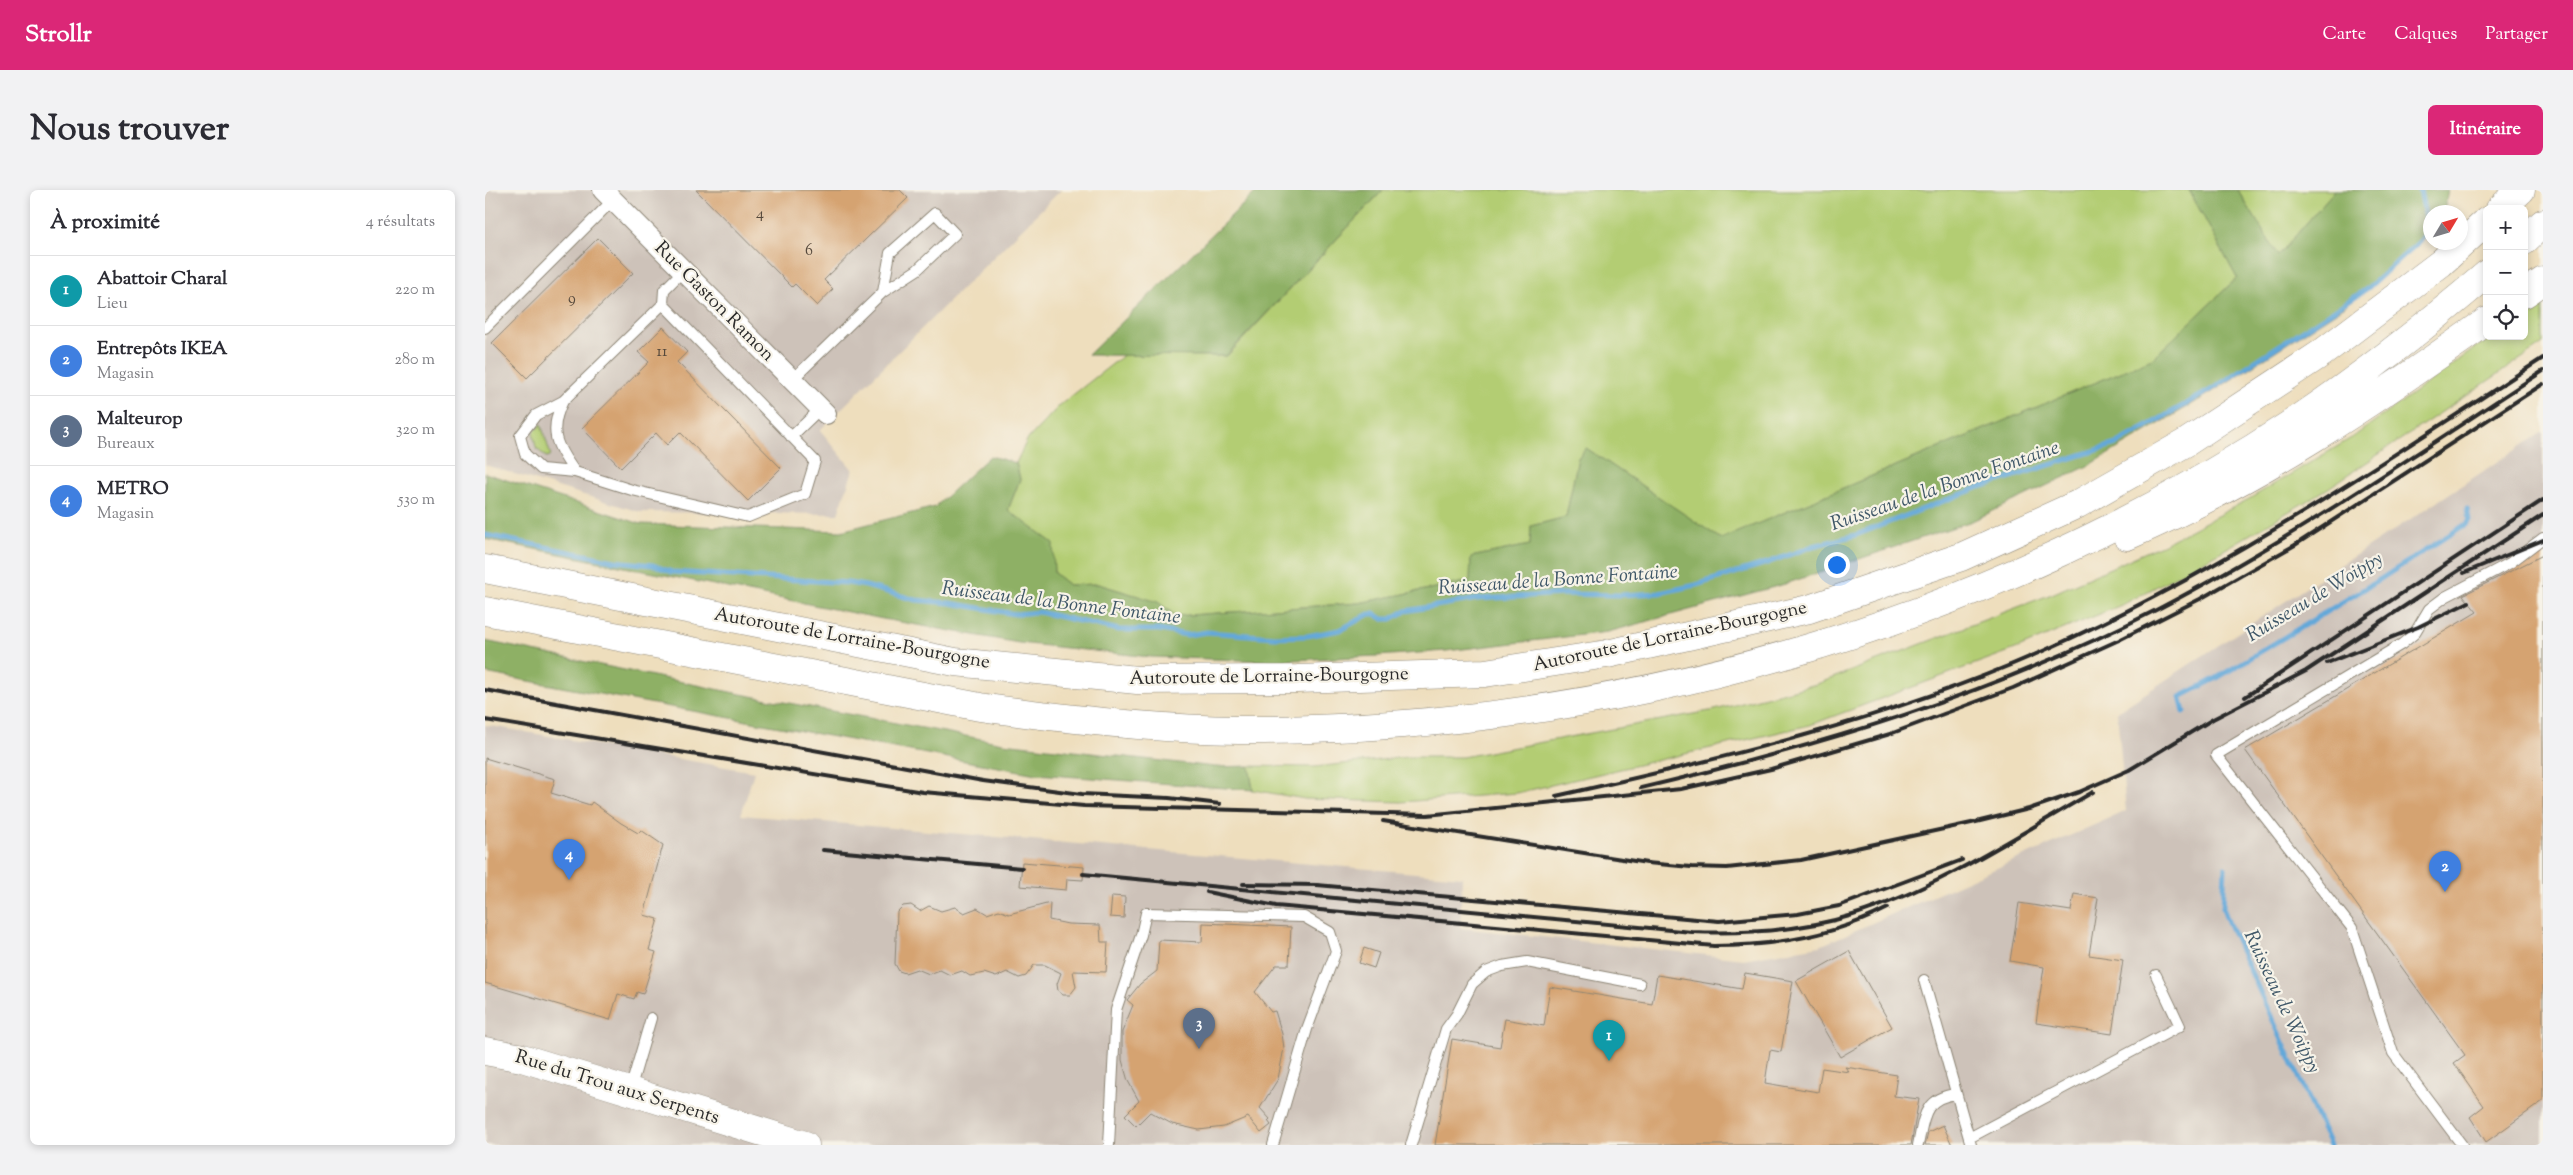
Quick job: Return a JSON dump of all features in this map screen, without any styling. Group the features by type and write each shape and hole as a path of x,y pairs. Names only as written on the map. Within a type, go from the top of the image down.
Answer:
{"main road":[{"path":"2504,205 2521,190"},
{"path":"2528,237 2543,223"},
{"name":"Autoroute de Lorraine-Bourgogne","path":"485,569 955,662 1137,680 1297,680 1485,673 1607,654 1809,609 1961,557 2078,504 2187,442 2322,353 2441,263 2483,225"},
{"path":"485,611 980,707 1055,717 1156,726 1237,730 1395,725 1490,716 1583,703 1665,687 1732,671 1825,644 1911,615 2037,563 2147,508 2213,471 2299,418 2435,318 2483,277"},
{"path":"2528,291 2543,281"},
{"path":"2037,563 2091,552 2161,522 2243,480 2410,375 2483,324"},
{"name":"Rue du Trou aux Serpents","path":"485,1051 523,1058 805,1145"}],"street":[{"name":"Rue Gaston Ramon","path":"608,195 823,412"}],"lane":[{"path":"485,328 583,230 608,195"},
{"path":"792,380 883,292 917,270 955,234 935,213 890,253 883,292"},
{"path":"663,304 815,461 805,494 748,516 632,490 575,472 541,469 525,454 520,436 536,415 563,400 663,304 664,290 683,271"},
{"path":"563,400 555,417 555,436 565,458 575,472"},
{"path":"791,437 823,412"},
{"path":"2462,1145 2393,1053 2353,928 2216,755 2402,644 2414,634 2429,609 2445,597 2510,563 2543,538"},
{"path":"1109,1145 1116,1010 1141,935 1146,912 1304,917 1330,932 1336,951 1307,1029 1273,1145"},
{"path":"1411,1145 1446,1029 1457,1014 1472,984 1486,972 1502,966 1527,962 1640,984"},
{"path":"1924,980 1970,1141 2180,1026 2156,975"},
{"path":"629,1091 651,1018"},
{"path":"1919,1145 1925,1110 1943,1096 1956,1094"}],"shaded area":[{"path":"485,190 1061,190 820,430 853,470 838,514 640,512 485,465"},
{"path":"2543,432 2543,1145 485,1145 485,725 754,772 741,815 1462,877 1460,928 1743,959 1820,946 2126,811 2117,712"}],"green space":[{"path":"1258,190 1383,190 1226,356 1088,355"},
{"path":"1383,190 2189,190 2237,278 2152,359 1721,539 1586,448 1578,458 1566,517 1531,526 1530,545 1471,557 1470,581 1359,603 1176,616 1157,602 1098,584 1069,585 1054,573 1052,543 1008,510 1020,479 1016,463 1027,440 1060,405 1124,355 1227,356"},
{"path":"2189,190 2238,190 2278,256 2335,190 2448,190 2445,205 2423,205 2423,237 2389,271 2345,306 2209,394 2090,465 1972,521 1785,584 1608,632 1446,651 1377,656 1270,661 1150,657 1019,643 883,619 485,539 485,473 641,524 841,531 935,507 990,456 1016,463 1020,479 1008,510 1053,543 1054,573 1069,585 1098,584 1158,602 1176,616 1359,603 1470,581 1471,557 1530,545 1531,526 1566,517 1578,458 1586,448 1721,539 2152,359 2237,278"},
{"path":"2238,190 2335,190 2278,256"},
{"path":"2543,298 2543,344 2327,489 2217,554 2124,604 2018,648 1810,725 1517,793 1401,802 1305,799 1253,790 1249,766 1314,767 1408,757 1462,757 1715,710 1817,684 2052,594 2164,544 2249,499 2353,437 2486,340 2528,340 2528,309"},
{"path":"541,424 551,456 546,457 536,448 533,433"},
{"path":"485,641 735,693 1003,743 1215,767 1249,766 1253,790 1036,774 485,673"}],"building":[{"path":"696,190 900,190 908,198 824,280 833,289 817,306 795,284 792,287"},
{"path":"598,238 633,273 527,378 492,343"},
{"path":"663,327 687,352 677,362 781,468 748,501 680,432 667,445 656,433 621,468 582,428 649,362 638,352"},
{"path":"2543,555 2543,1101 2486,1142 2470,1117 2484,1106 2454,1063 2465,1055 2245,750 2477,612 2463,595"},
{"path":"485,758 555,779 551,793 590,805 592,802 621,823 638,833 641,830 663,845 644,915 658,919 649,950 656,952 643,994 637,992 634,999 618,994 610,1020 485,983"},
{"path":"1022,862 1084,867 1083,880 1067,879 1066,890 1020,886"},
{"path":"2074,894 2098,898 2089,955 2123,960 2112,1034 2036,1023 2044,967 2010,961 2019,903 2071,911"},
{"path":"1112,896 1125,897 1124,918 1110,917"},
{"path":"1050,903 1049,920 1068,924 1100,925 1101,942 1108,942 1106,972 1073,971 1076,987 1070,995 1063,995 1058,991 1057,984 1061,973 1045,965 1034,965 1026,976 1019,978 1007,972 996,977 984,973 970,976 962,971 950,975 940,970 929,974 917,969 905,973 899,971 895,964 897,912 903,906 911,905 920,911 929,906 941,911 955,907 964,913 977,908 987,914 999,910 1009,914"},
{"path":"1203,923 1291,927 1289,965 1276,965 1255,992 1271,1012 1275,1011 1284,1048 1278,1079 1260,1108 1270,1119 1268,1121 1271,1125 1261,1133 1248,1117 1224,1127 1199,1130 1172,1124 1150,1112 1136,1126 1125,1115 1139,1101 1128,1081 1122,1060 1122,1032 1133,1005 1127,1000 1140,984 1157,971 1159,940 1202,942"},
{"path":"1364,948 1379,953 1374,968 1359,963"},
{"path":"1849,951 1892,1027 1840,1057 1796,981"},
{"path":"1745,973 1793,981 1781,1052 1770,1050 1765,1083 1818,1092 1822,1068 1849,1072 1845,1067 1897,1075 1894,1096 1919,1099 1911,1145 1435,1145 1452,1039 1500,1047 1505,1019 1544,1026 1550,987 1652,1004 1657,975 1742,989"},
{"path":"1943,1125 1952,1145 1925,1145 1928,1132"}],"waterway":[{"name":"Ruisseau de Woippy","path":"2420,190 2423,205"},
{"name":"Ruisseau de la Bonne Fontaine","path":"485,535 615,561 653,565 672,572 848,583 916,600 950,603 1015,614 1039,612 1119,630 1159,630 1187,635 1207,632 1275,637 1307,636 1340,630 1369,614 1375,614 1383,619 1391,619 1405,611 1478,599 1564,594 1620,595 1659,593 1696,585 1770,562 1813,546 1856,535 1980,487 2116,444 2209,391 2368,288 2423,237"},
{"name":"Ruisseau de Woippy","path":"2184,712 2180,697 2217,678 2379,580 2466,524 2469,520 2467,509"},
{"name":"Ruisseau de Woippy","path":"2225,868 2223,908 2229,924 2330,1145"}],"railway":[{"path":"1556,796 1803,736 1924,698 1984,676 2043,651 2174,587 2299,515 2543,358"},
{"path":"1641,788 1775,754 1905,715 1969,692 2095,640 2158,609 2257,554 2543,371"},
{"path":"485,720 923,792 1084,806 1427,815 1681,789 1771,769 1890,734 2013,688 2119,640 2200,599 2295,545 2543,384"},
{"path":"2245,697 2543,500"},
{"path":"1383,821 1647,863 1727,868 1801,860 2029,809 2079,792 2129,770 2213,719 2306,671 2543,515"},
{"path":"2464,573 2543,540"},
{"path":"2327,663 2418,627 2469,602"},
{"path":"485,690 983,781 1082,794 1169,798 1220,804"},
{"path":"1083,874 1692,932 1753,932 1813,925 1853,915 1885,904 1916,891 1976,860 2093,792"},
{"path":"823,850 1022,868"},
{"path":"1243,884 1317,885 1719,921 1798,914 1839,906 1962,860"},
{"path":"1207,892 1276,906 1714,946 1759,944 1803,937 1846,926 1888,908"}],"place":[{"name":"METRO","path":"569,880"},
{"name":"Entrepôts IKEA","path":"2445,892"},
{"name":"Malteurop","path":"1199,1049"},
{"name":"Abattoir Charal","path":"1609,1061"}]}
